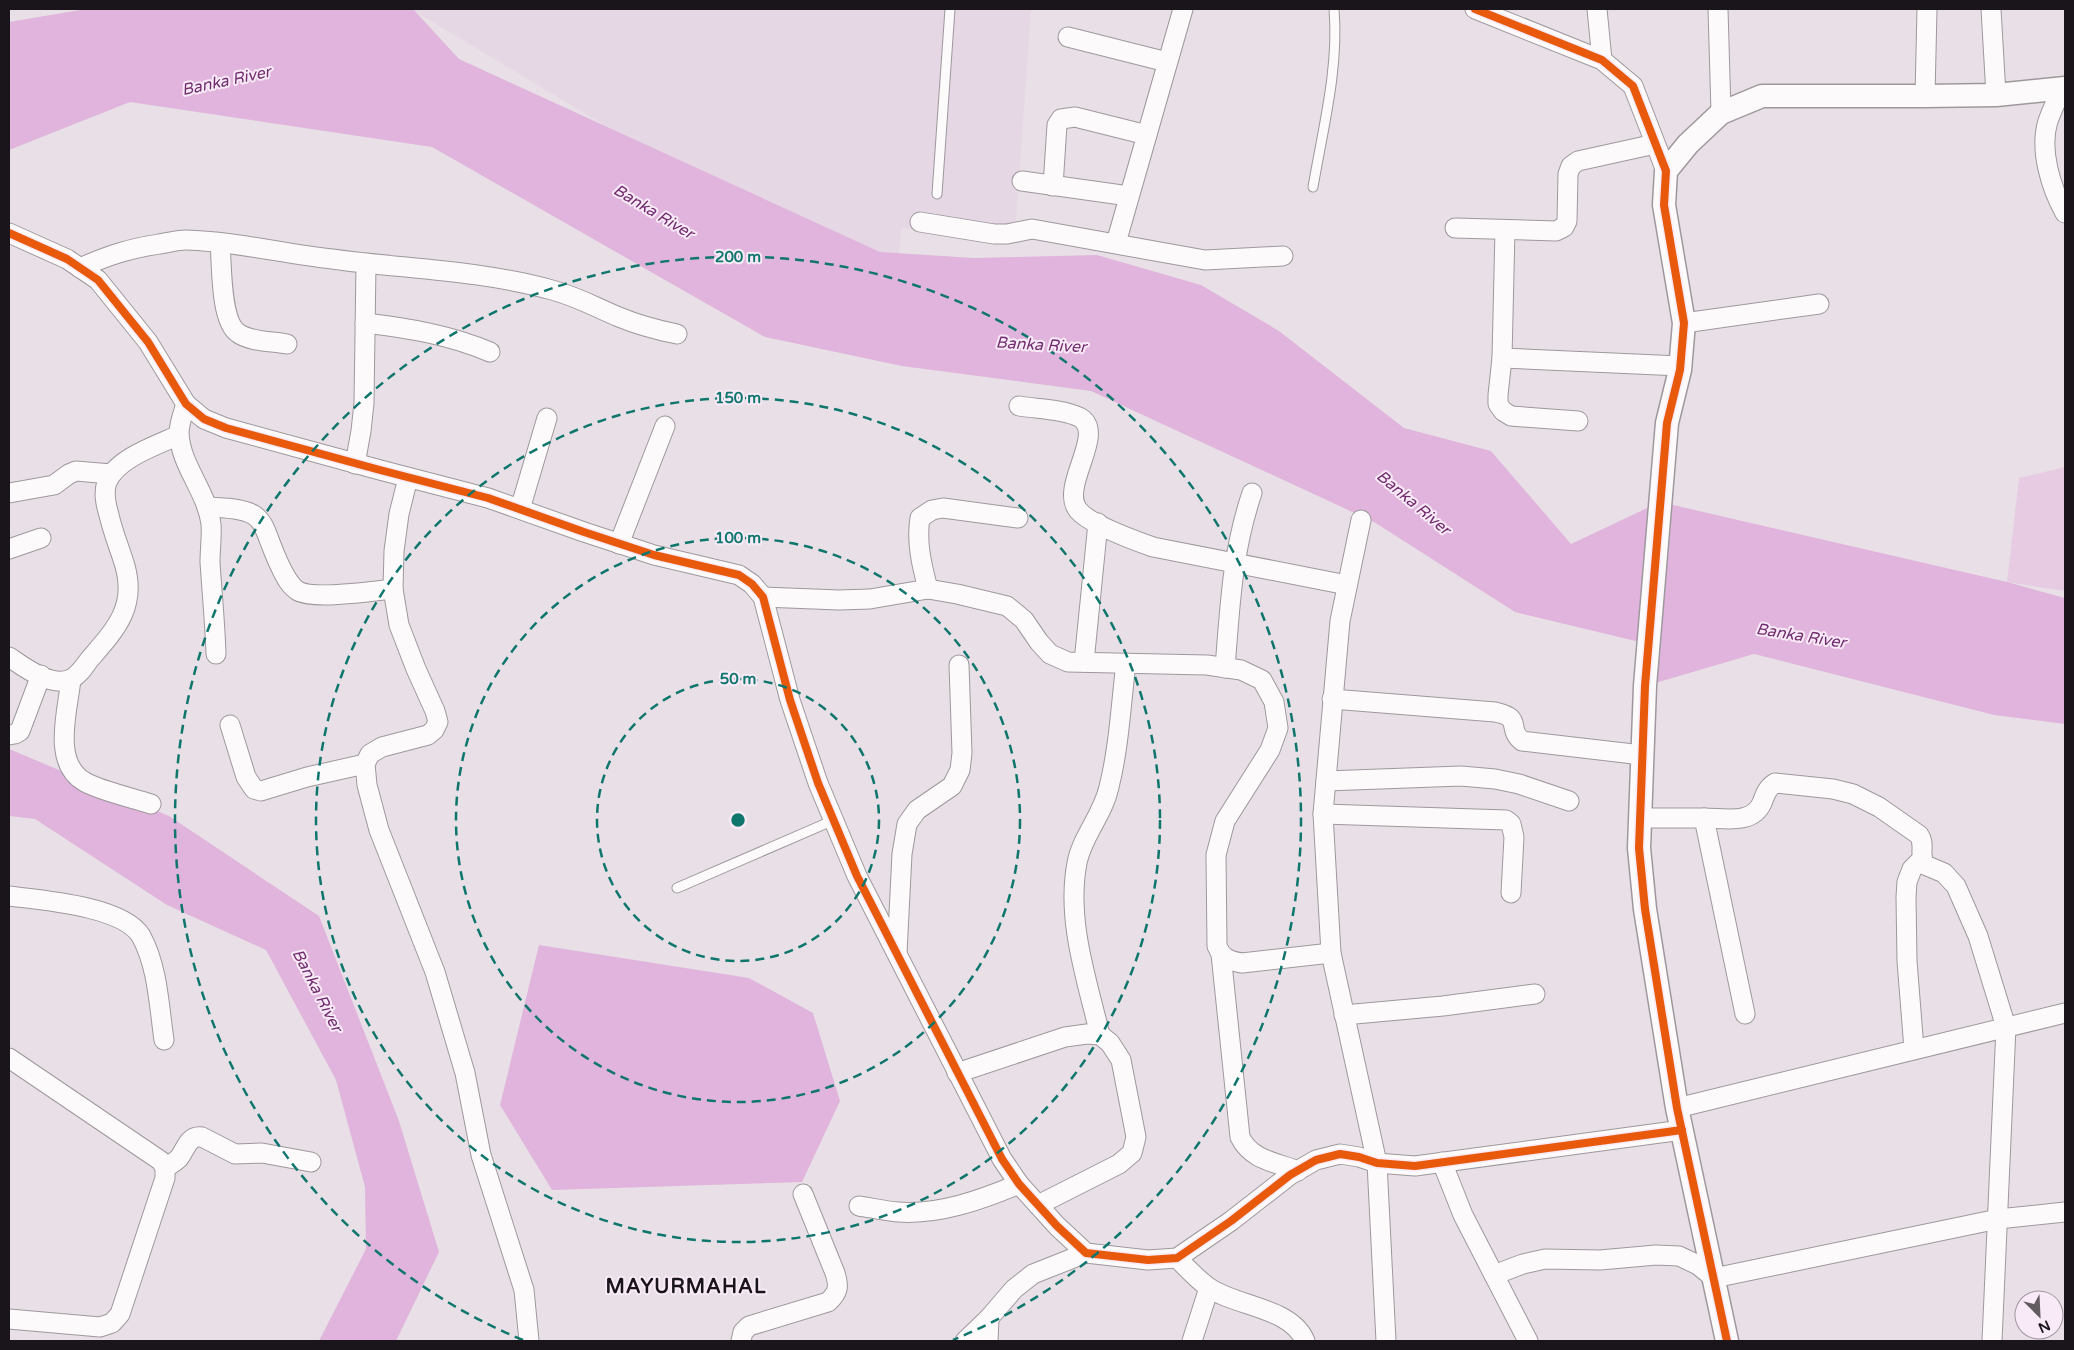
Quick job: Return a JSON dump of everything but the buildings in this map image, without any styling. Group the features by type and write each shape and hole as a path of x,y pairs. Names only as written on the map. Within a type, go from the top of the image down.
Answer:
{"street":[{"path":"1116,243 1183,9"},
{"path":"1474,9 1602,60 1633,86 1666,171 1664,205 1684,323 1680,366 1667,422 1645,686 1639,848 1645,909 1677,1108 1727,1341"},
{"path":"1597,9 1602,60"},
{"path":"1718,9 1721,112"},
{"path":"1924,96 1928,9"},
{"path":"1991,9 1996,95"},
{"path":"1068,37 1167,62"},
{"path":"1666,171 1688,144 1721,112 1762,96 1996,95 2064,89"},
{"path":"2064,89 2047,122 2045,155 2056,196 2065,213"},
{"path":"1052,186 1057,125 1061,119 1076,117 1146,135"},
{"path":"1455,228 1556,232 1564,228 1567,221 1568,174 1571,166 1578,161 1655,144"},
{"path":"1022,181 1129,196"},
{"path":"920,222 994,234 1007,234 1032,228 1205,260 1283,256"},
{"path":"1505,230 1502,358 1498,404 1502,411 1511,416 1578,421"},
{"path":"9,233 67,259 98,280 148,342 186,404 204,419 226,428 355,464 488,498 618,544 654,555 739,575 752,584 762,597 790,700 818,783 857,876 1002,1159 1019,1184 1086,1253"},
{"path":"80,268 114,254 142,247 184,240 220,243 366,264 420,267 494,278 551,290 586,301 645,327 677,334"},
{"path":"220,243 227,315 232,326 238,333 250,338 287,344"},
{"path":"355,464 364,403 366,264"},
{"path":"1684,323 1819,304"},
{"path":"365,323 403,327 438,335 467,342 490,352"},
{"path":"1502,358 1680,366"},
{"path":"186,404 180,423 179,435 184,453 207,507 211,524 210,563 214,593 216,654"},
{"path":"1019,406 1070,414 1082,419 1088,426 1089,438 1075,486 1074,498 1078,510 1098,523 1124,537 1154,547 1347,585"},
{"path":"520,509 547,418"},
{"path":"618,544 665,426"},
{"path":"9,657 28,670 54,681 63,682 78,674 116,628 125,610 129,590 125,567 112,529 105,500 106,484 111,474 118,467 140,453 179,435"},
{"path":"9,493 54,485 69,474 76,472 111,474"},
{"path":"408,478 398,514 394,551 393,589 399,625 438,722 434,730 428,735 382,747 370,754 366,764 367,786 379,830 435,972 464,1073 481,1155 524,1290 529,1341"},
{"path":"1224,668 1234,562 1242,524 1252,493"},
{"path":"207,507 246,510 258,516 287,580 299,591 316,595 393,589"},
{"path":"928,590 920,556 918,531 920,518 932,510 943,508 1018,518"},
{"path":"1360,520 1340,621 1322,814 1331,953 1377,1163 1386,1341"},
{"path":"1084,662 1098,523"},
{"path":"9,549 41,538"},
{"path":"762,597 839,600 870,599 928,590 1007,606 1024,620 1050,654 1068,662 1207,665 1241,670 1262,680 1274,702 1278,728 1270,750 1225,821 1220,838 1216,855 1217,946 1220,954 1240,1137 1245,1147 1254,1155 1298,1171"},
{"path":"1100,1035 1076,934 1074,896 1076,863 1083,842 1098,816 1109,788 1126,663"},
{"path":"897,954 902,854 907,824 917,810 952,786 960,770 962,753 960,665"},
{"path":"9,735 20,731 42,675"},
{"path":"71,679 63,746 66,759 72,771 85,782 151,804"},
{"path":"1332,700 1495,712 1506,714 1511,718 1515,732 1522,741 1642,755"},
{"path":"230,724 246,776 254,789 261,791 366,764"},
{"path":"1326,781 1461,776 1486,778 1519,784 1569,801"},
{"path":"1640,818 1750,817 1758,811 1768,787 1775,783 1833,789 1852,794 1879,807 1919,835 1924,845 1921,855 1925,865 1944,873 1956,886 1978,936 2006,1027 1992,1341"},
{"path":"1322,814 1506,820 1511,824 1514,837 1511,893"},
{"path":"1704,818 1745,1014"},
{"path":"1914,1049 1907,961 1906,897 1907,882 1912,869 1922,860"},
{"path":"9,896 76,905 126,922 140,934 154,973 164,1040"},
{"path":"1220,954 1229,961 1242,963 1331,953"},
{"path":"1344,1015 1443,1006 1535,994"},
{"path":"1677,1108 2065,1012"},
{"path":"958,1073 1065,1037 1087,1034 1100,1035 1110,1043 1121,1060 1136,1137 1132,1153 1119,1164 1038,1205"},
{"path":"9,1060 161,1161 165,1168 165,1178 120,1314 112,1323 100,1327 9,1319"},
{"path":"965,1341 989,1318 1014,1289 1033,1274 1086,1253 1148,1260 1177,1258 1316,1160 1340,1154 1359,1157 1377,1163 1415,1166 1682,1130"},
{"path":"165,1168 179,1157 190,1140 196,1136 202,1136 236,1154 262,1153 311,1162"},
{"path":"1442,1162 1463,1215 1528,1341"},
{"path":"859,1206 897,1212 918,1212 959,1206 988,1197 1019,1184"},
{"path":"741,1341 743,1332 749,1326 828,1302 837,1294 839,1285 835,1273 803,1194"},
{"path":"1714,1278 1998,1219 2065,1212"},
{"path":"1494,1274 1545,1259 1600,1260 1656,1254 1679,1256 1698,1265 1714,1278"},
{"path":"1177,1258 1209,1288 1280,1317 1302,1333 1305,1341"},
{"path":"1192,1341 1209,1288"},
{"path":"988,1341 989,1318"}],"lane":[{"path":"937,194 950,9"},
{"path":"1313,187 1335,47 1334,9"},
{"path":"677,888 834,820"}],"shaded area":[{"path":"411,9 1031,9 1015,237 901,228 899,255 807,247"},
{"path":"2065,467 2065,591 2007,582 2019,478"}],"water":[{"name":"Banka River","path":"86,9 413,9 459,59 880,252 974,258 1097,255 1201,285 1279,331 1404,428 1491,451 1571,544 1660,502 2007,582 2065,598 2065,724 1994,715 1754,654 1645,686 1648,644 1515,612 1374,522 1091,391 902,366 765,337 432,147 130,102 9,150 9,22"},
{"name":"Banka River","path":"9,749 169,816 319,916 399,1121 439,1252 396,1341 319,1341 366,1249 365,1187 336,1080 266,950 167,905 35,819 9,816"},
{"path":"539,945 749,978 813,1013 840,1101 802,1182 552,1190 500,1105"}],"cycle path":[{"path":"1475,9 1602,60 1633,86 1666,171 1664,205 1684,323 1680,370 1667,423 1645,686 1639,848 1645,909 1677,1108 1727,1341"},
{"path":"9,233 67,259 98,280 148,342 186,404 204,419 226,428 488,498 654,555 739,575 752,584 763,597 790,700 818,783 857,876 1002,1159 1019,1184 1057,1226 1086,1253 1148,1260 1177,1258 1231,1221 1290,1175 1316,1160 1340,1154 1359,1157 1377,1163 1415,1166 1682,1130"}],"district":[{"name":"MAYURMAHAL","path":"686,1286"}]}
